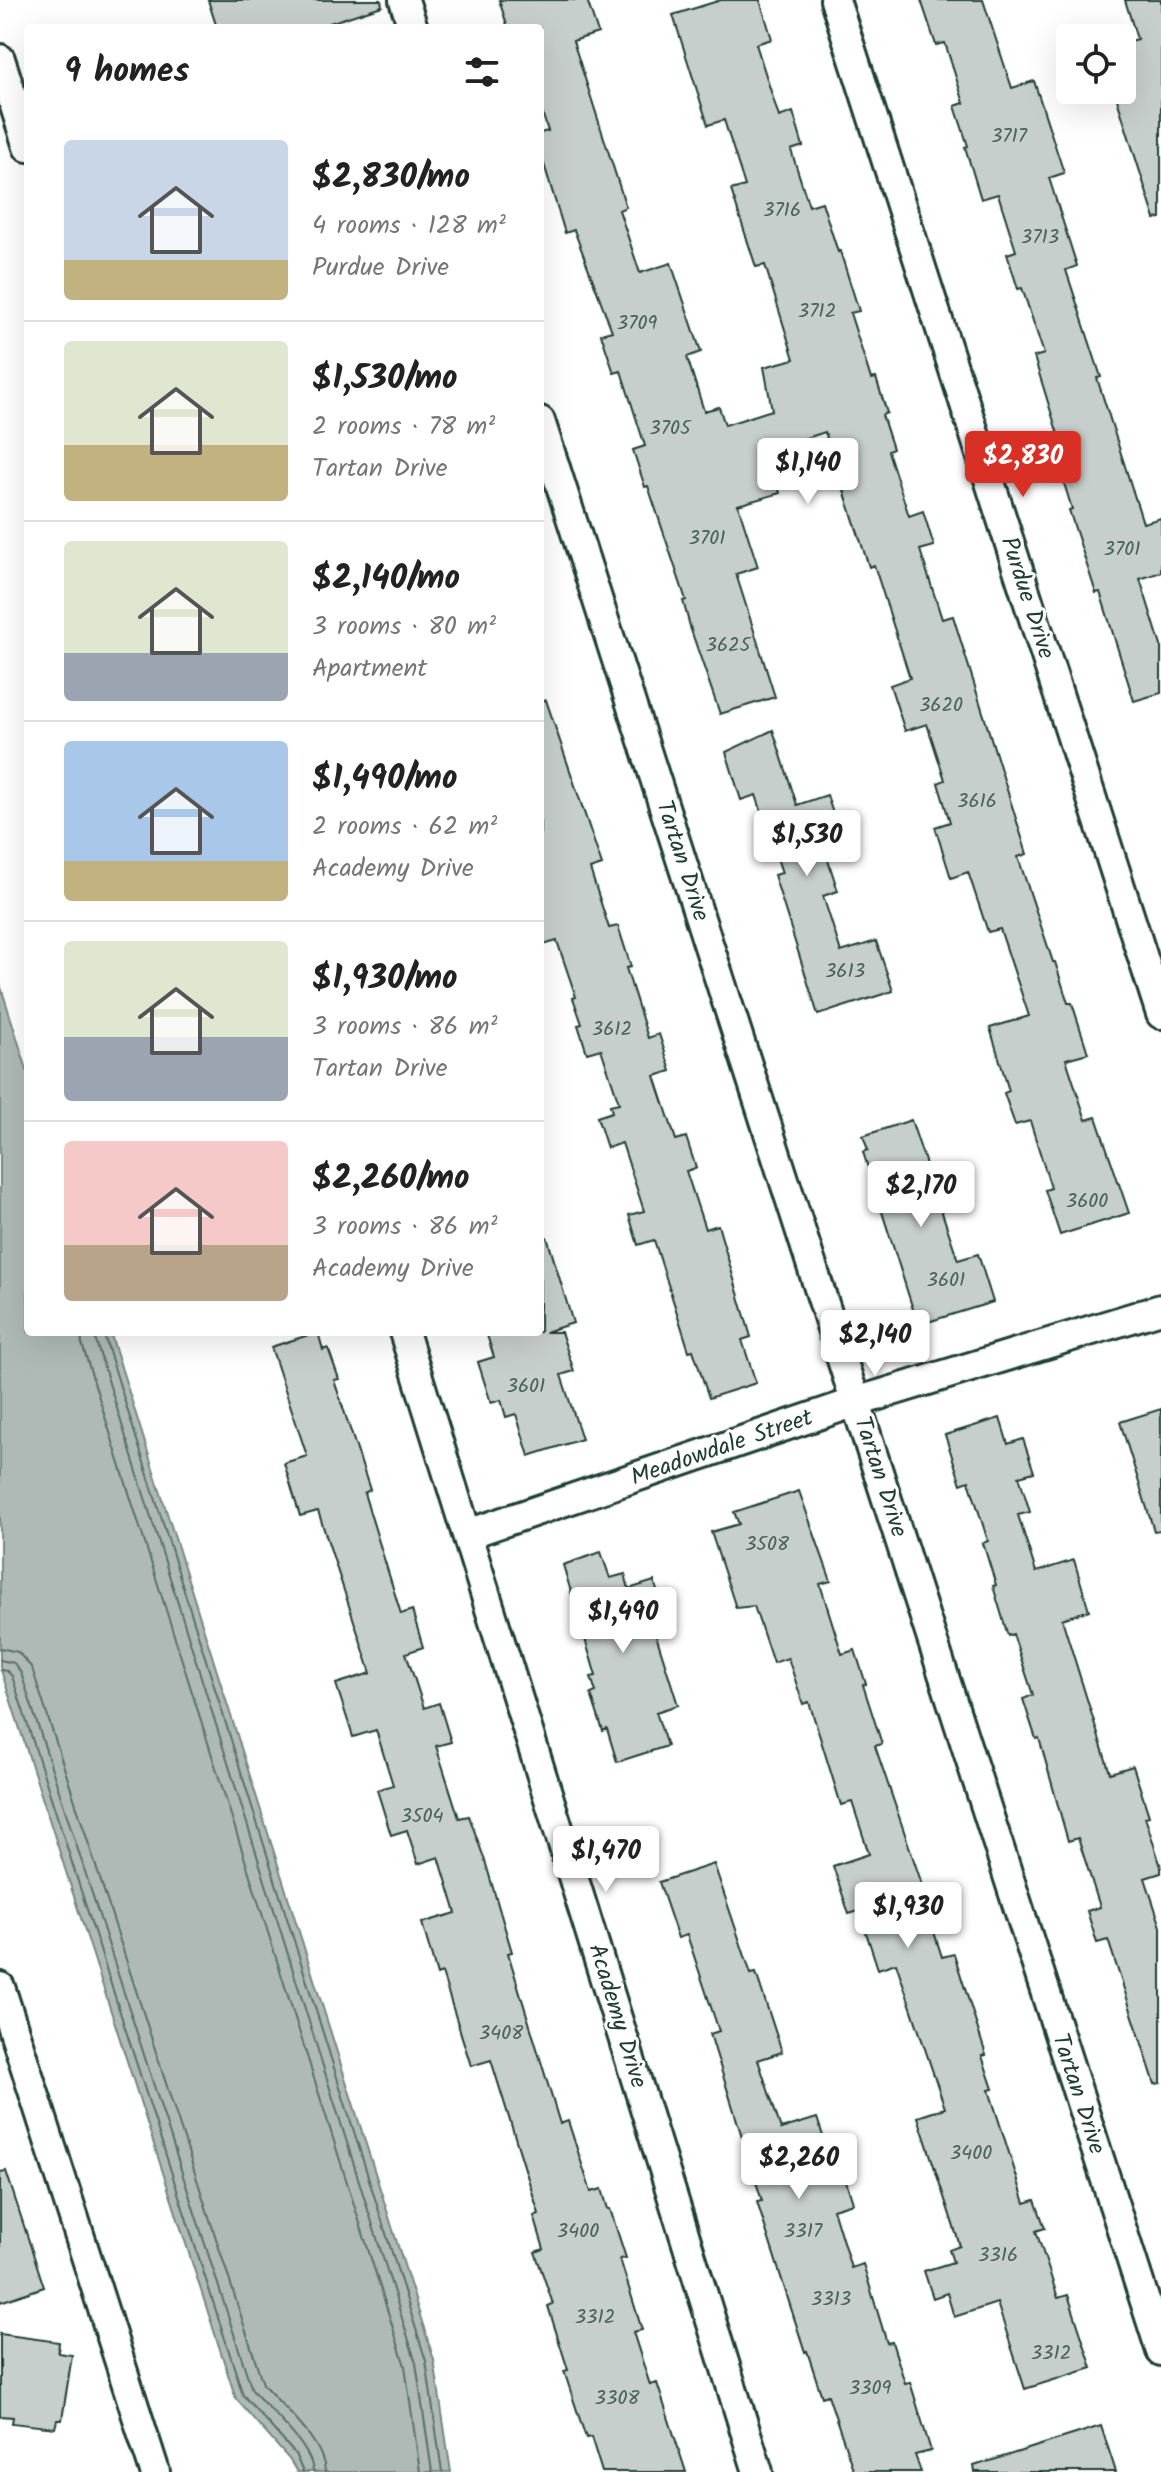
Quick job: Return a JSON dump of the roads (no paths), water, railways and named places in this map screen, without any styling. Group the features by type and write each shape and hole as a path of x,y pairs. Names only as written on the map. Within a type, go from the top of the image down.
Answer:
{"street":[{"path":"404,0 412,24"},
{"name":"Purdue Drive","path":"835,0 1161,1014"},
{"path":"0,59 24,134"},
{"name":"Tartan Drive","path":"544,433 1161,2351"},
{"name":"Meadowdale Street","path":"468,1534 856,1402 1161,1309"},
{"name":"Academy Drive","path":"405,1336 758,2472"},
{"path":"0,1987 155,2472"}],"water":[{"path":"0,984 24,1060 24,1336 111,1336 434,2360 451,2472 297,2472 236,2399 0,1667"}]}
